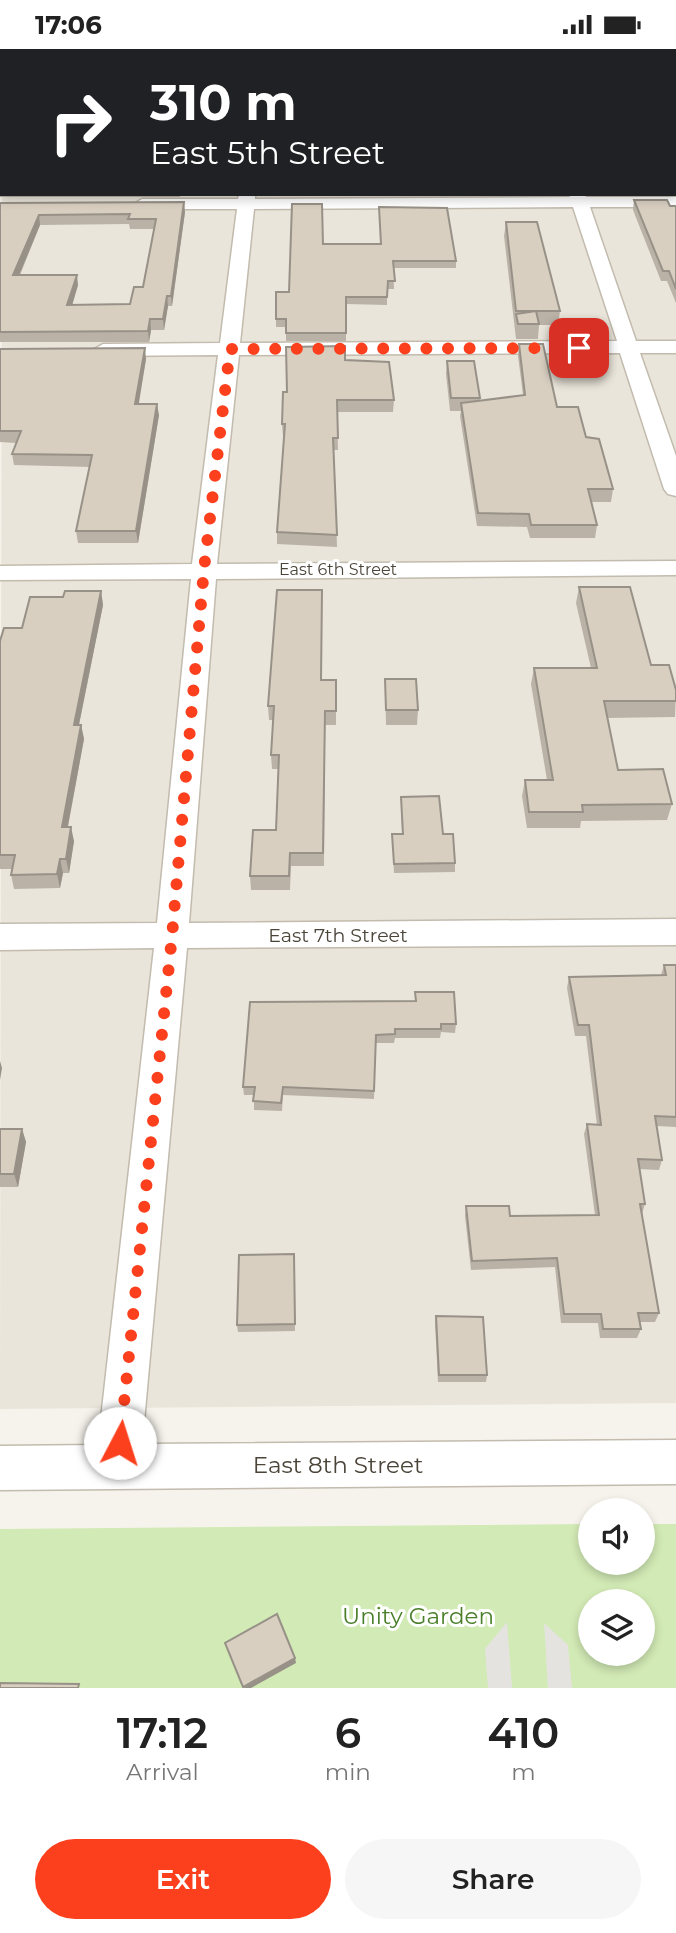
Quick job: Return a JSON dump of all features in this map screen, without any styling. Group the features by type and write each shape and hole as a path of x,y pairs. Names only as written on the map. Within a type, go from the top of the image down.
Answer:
{"street":[{"path":"118,1467 172,936 204,569 247,199"},
{"path":"127,204 247,199 578,199 676,202"},
{"path":"578,199 676,489"},
{"path":"84,350 676,347"},
{"name":"East 6th Street","path":"0,573 204,569 676,568"},
{"name":"East 7th Street","path":"0,937 676,932"},
{"name":"East 8th Street","path":"0,1468 676,1462"}],"shaded area":[{"path":"2,196 676,196 676,1403 0,1409"},
{"path":"507,1622 512,1688 488,1688 485,1649"},
{"path":"544,1623 568,1645 572,1688 548,1688"}],"green space":[{"name":"Unity Garden","path":"578,1524 578,1575 655,1575 655,1524 676,1524 676,1688 0,1688 0,1529"}],"building":[{"path":"634,200 667,200 670,206 676,206 676,289 669,271 663,271"},
{"path":"184,202 171,296 167,296 163,319 150,319 148,331 0,332 0,203","holes":["130,214 128,219 156,219 143,287 134,287 130,304 67,305 77,275 13,275 39,215"]},
{"path":"292,204 322,204 323,244 381,244 379,207 447,208 456,261 393,261 395,281 388,281 387,297 346,297 346,333 286,333 286,319 276,319 276,292 289,292"},
{"path":"506,222 537,222 560,311 516,311"},
{"path":"536,311 539,324 518,324 516,314"},
{"path":"519,344 543,344 557,407 578,407 586,437 599,439 613,489 588,489 597,525 531,525 529,514 478,513 461,403 525,395"},
{"path":"345,346 345,360 389,362 394,400 337,400 338,438 333,438 337,535 277,532 285,424 282,424 283,392 287,392 286,347"},
{"path":"145,348 135,404 157,404 136,531 76,531 92,455 12,454 21,431 0,431 0,349"},
{"path":"447,361 474,361 480,398 451,398"},
{"path":"579,587 630,587 651,665 669,665 676,701 604,701 618,770 663,769 672,804 582,805 583,812 529,812 525,780 553,780 534,668 597,668"},
{"path":"277,590 322,590 321,680 336,680 336,711 325,711 323,853 290,853 289,876 250,876 253,830 276,830 279,755 271,755 274,706 268,706"},
{"path":"65,591 101,591 74,725 81,725 62,827 71,827 66,859 60,859 57,874 11,875 15,855 0,855 0,641 4,628 22,628 30,597 63,597"},
{"path":"385,679 416,679 418,710 386,710"},
{"path":"439,796 443,834 453,834 455,863 394,864 392,834 403,834 401,797"},
{"path":"664,965 676,965 676,1117 655,1116 662,1160 638,1159 645,1204 640,1204 659,1313 638,1313 641,1329 603,1329 601,1314 564,1314 557,1258 472,1261 466,1206 509,1206 510,1216 599,1215 587,1124 601,1125 589,1025 578,1025 569,977 666,975"},
{"path":"415,992 454,992 456,1024 441,1024 441,1029 395,1029 395,1034 376,1035 374,1091 283,1087 281,1103 253,1101 255,1087 243,1087 250,1002 416,1001"},
{"path":"0,1129 22,1129 14,1174 0,1174"},
{"path":"294,1254 295,1324 237,1325 239,1255"},
{"path":"436,1316 483,1317 487,1375 439,1375"},
{"path":"277,1614 295,1658 243,1687 225,1643"},
{"path":"0,1683 79,1684 78,1688 0,1688"}],"route":[{"path":"120,1443 172,936 204,569 230,349 579,348"}]}
